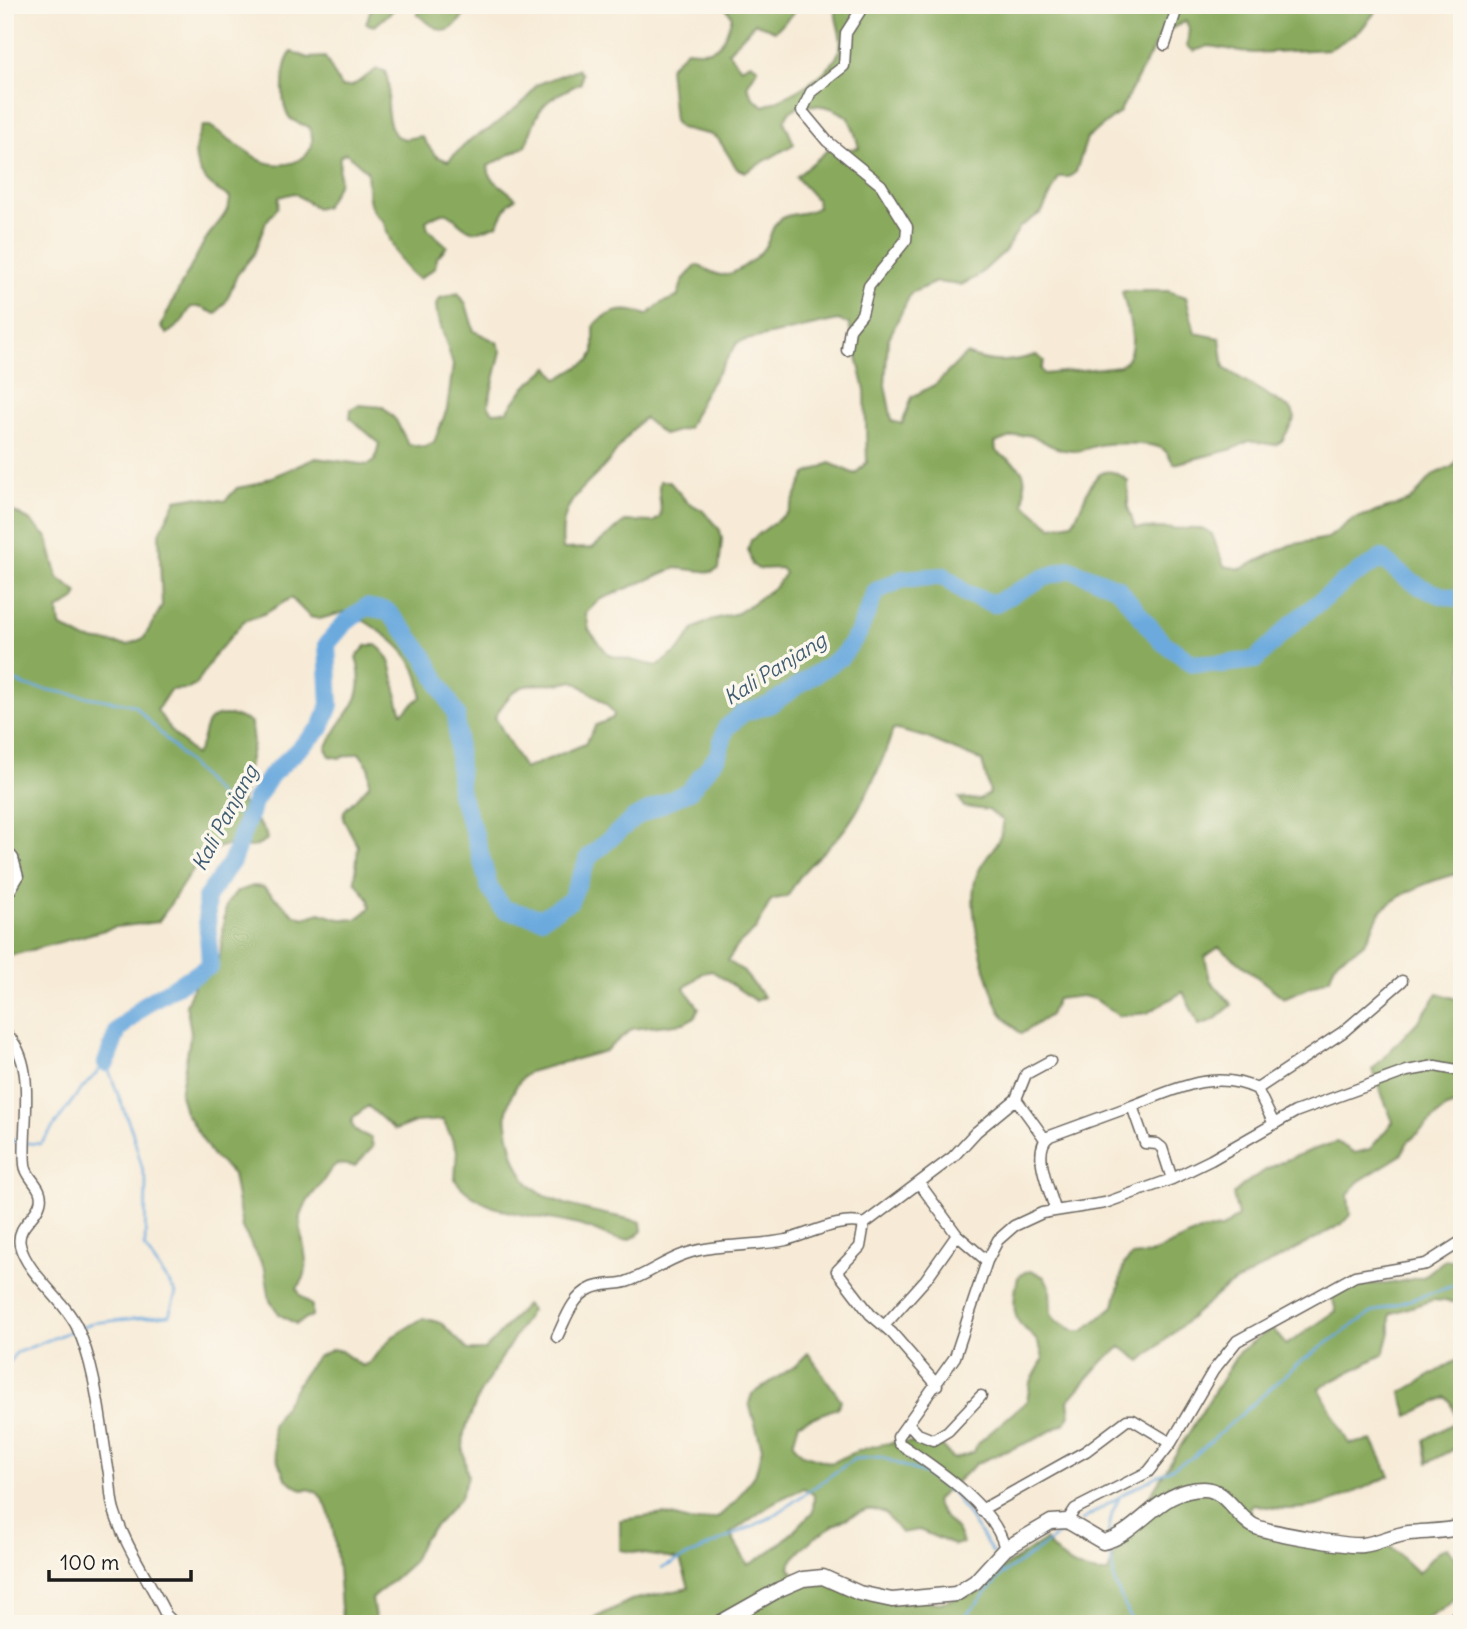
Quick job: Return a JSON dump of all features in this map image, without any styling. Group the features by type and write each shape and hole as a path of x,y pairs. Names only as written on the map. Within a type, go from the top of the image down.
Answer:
{"street":[{"path":"847,350 850,329 862,314 869,286 904,243 908,234 907,227 881,185 827,141 802,111 811,92 844,66 846,33 864,5"},
{"path":"1165,45 1178,5"},
{"path":"5,849 13,858 18,877 5,900"},
{"path":"1257,1089 1343,1032 1402,981"},
{"path":"5,1033 15,1042 22,1055 25,1168 41,1192 40,1203 21,1233 21,1247 38,1275 66,1307 78,1329 94,1388 114,1510 166,1615 176,1624"},
{"path":"937,1385 870,1314 837,1272 860,1247 864,1224 953,1157 976,1132 1016,1099 1026,1074 1050,1061"},
{"path":"999,1555 999,1531 938,1468 899,1443 898,1437 955,1357 987,1261 1005,1233 1023,1221 1055,1209 1105,1203 1172,1179 1295,1112 1407,1072 1435,1066 1462,1071"},
{"path":"1055,1209 1040,1148 1045,1139 1203,1080 1226,1079 1257,1089 1273,1124"},
{"path":"1016,1099 1045,1139"},
{"path":"1132,1106 1145,1143 1157,1144 1162,1148 1172,1179"},
{"path":"919,1183 957,1235 987,1261"},
{"path":"557,1337 571,1308 579,1297 593,1287 625,1282 645,1275 670,1259 705,1249 784,1240 852,1222 864,1224"},
{"path":"884,1326 926,1279 957,1235"},
{"path":"1067,1521 1075,1509 1148,1472 1171,1443 1213,1371 1237,1341 1354,1276 1426,1264 1462,1241"},
{"path":"908,1423 918,1434 933,1440 948,1431 981,1396"},
{"path":"981,1510 1086,1451 1127,1420 1133,1420 1171,1443"},
{"path":"718,1624 780,1588 803,1579 823,1577 859,1593 892,1600 965,1590 999,1555 1044,1525 1067,1521 1081,1530 1110,1540 1153,1507 1192,1490 1207,1489 1221,1496 1252,1525 1344,1546 1365,1545 1407,1533 1462,1527"},
{"path":"1449,1624 1462,1609"}],"green space":[{"path":"372,5 399,5 375,26 366,24"},
{"path":"423,5 478,5 446,31 417,14"},
{"path":"723,5 802,5 775,31 755,23 728,52 741,68 751,63 758,68 747,86 754,99 764,106 808,84 836,58 841,43 836,16 837,5 1381,5 1360,31 1330,49 1253,53 1209,46 1194,51 1187,46 1189,29 1186,21 1161,34 1119,113 1087,138 1076,172 1069,177 1059,177 1042,212 1020,227 1005,251 977,277 961,285 936,282 911,293 888,340 885,385 892,421 902,424 912,397 936,384 966,354 985,360 1002,361 1037,355 1044,361 1041,369 1044,374 1120,366 1127,359 1132,341 1122,291 1168,291 1186,297 1195,333 1220,338 1224,368 1292,410 1295,418 1282,441 1275,445 1249,441 1233,449 1174,464 1159,447 1105,444 1072,451 1022,435 995,443 996,451 1022,471 1025,483 1024,504 1052,527 1072,523 1091,484 1098,476 1106,472 1116,473 1128,481 1128,507 1135,528 1204,529 1212,534 1224,566 1241,569 1290,545 1328,538 1353,519 1410,501 1434,474 1452,467 1462,451 1462,873 1421,886 1391,903 1380,913 1365,942 1338,960 1330,978 1284,998 1219,947 1205,957 1210,980 1232,1005 1214,1020 1199,1025 1183,992 1147,1013 1119,1016 1096,1000 1083,996 1057,999 1050,1015 1021,1034 999,1009 983,962 975,925 976,877 997,843 1003,820 988,810 964,807 959,798 979,800 990,793 982,761 925,737 893,729 871,784 848,824 806,869 788,896 771,900 756,929 736,947 728,961 742,970 764,997 756,1001 712,971 703,973 684,988 699,1008 695,1017 684,1023 632,1029 605,1051 529,1072 515,1088 507,1110 507,1124 517,1163 529,1184 551,1199 641,1222 642,1231 627,1240 619,1240 571,1223 499,1209 483,1202 468,1193 455,1180 457,1150 443,1120 415,1122 395,1130 368,1106 355,1116 351,1123 356,1131 371,1138 373,1147 355,1166 334,1166 304,1208 301,1228 306,1269 297,1288 300,1295 312,1306 312,1316 296,1324 280,1315 270,1301 265,1269 242,1228 233,1174 213,1156 185,1112 180,1094 191,1032 186,1004 196,981 216,963 220,955 226,905 236,892 253,886 263,887 295,915 304,918 320,913 339,919 357,919 370,908 369,900 355,881 358,846 343,819 344,811 369,785 369,767 359,753 339,758 330,756 326,749 357,698 359,674 356,657 367,645 376,645 388,659 402,713 421,697 415,668 397,645 348,611 320,619 310,617 291,598 266,613 244,621 214,656 196,685 188,689 170,690 157,710 172,732 195,755 202,743 207,724 216,716 238,717 251,723 253,743 241,802 265,831 267,839 256,846 226,846 210,852 193,870 158,922 116,927 13,955 5,950 5,507 29,520 47,537 58,578 78,593 74,600 58,610 60,626 84,639 128,645 144,638 162,606 159,534 176,500 194,497 225,501 237,488 253,485 316,458 368,465 375,460 379,443 350,418 351,409 358,405 383,407 396,420 408,444 424,447 434,442 447,409 453,365 437,314 436,305 440,298 458,293 466,304 474,331 497,342 501,351 488,405 493,412 507,411 524,388 549,367 558,379 590,360 594,352 594,325 606,316 625,310 647,315 661,303 677,297 683,280 696,265 721,275 733,272 753,260 768,242 778,221 818,207 816,199 796,177 834,145 843,150 859,148 847,117 834,109 810,105 789,112 784,121 794,144 746,172 737,169 719,140 712,135 680,128 674,121 669,67 687,50 706,51 718,46 726,34 732,16","holes":["838,320 849,324 865,390 867,462 855,474 830,463 806,474 788,512 751,540 748,549 752,565 759,569 781,568 785,573 775,587 738,613 711,620 695,628 679,650 657,666 609,655 589,630 586,613 599,600 676,568 711,572 719,569 722,539 720,530 702,510 687,502 669,481 660,481 660,517 653,522 626,521 592,548 563,549 564,519 574,499 644,418 664,435 688,428 704,394 738,342","574,681 606,704 614,714 613,718 596,725 585,744 524,769 495,717 504,702 521,688"]},
{"path":"292,52 308,58 325,57 341,87 352,86 377,69 385,71 389,88 389,118 396,136 405,139 421,136 436,156 448,161 472,138 488,130 527,99 536,85 577,69 582,74 581,83 544,106 526,146 488,166 490,177 516,198 509,203 497,225 472,231 446,213 426,221 428,229 447,246 436,259 435,268 419,279 401,261 383,221 373,211 369,199 367,171 346,153 340,156 339,183 325,207 316,208 294,193 279,197 278,207 266,222 254,254 237,275 227,300 216,314 200,307 191,307 181,323 167,334 161,327 171,306 206,238 224,216 229,204 230,197 210,184 198,168 196,148 203,126 210,126 265,162 286,164 297,161 311,148 309,127 291,119 284,103 284,74"},
{"path":"1438,993 1462,1001 1462,1103 1446,1108 1407,1143 1401,1155 1358,1182 1348,1195 1350,1215 1342,1224 1225,1288 1141,1361 1121,1347 1103,1361 1068,1401 1070,1415 1065,1423 1036,1439 977,1463 935,1501 961,1536 963,1543 954,1545 919,1530 901,1533 885,1513 869,1510 843,1520 821,1533 802,1549 789,1567 802,1584 822,1581 939,1603 982,1591 1003,1568 1045,1540 1073,1565 1089,1571 1108,1573 1118,1547 1239,1352 1272,1328 1286,1345 1336,1311 1332,1297 1355,1284 1387,1284 1423,1277 1446,1259 1462,1264 1462,1303 1433,1300 1390,1314 1390,1332 1384,1354 1319,1388 1349,1444 1372,1440 1390,1476 1340,1498 1308,1508 1274,1508 1254,1504 1250,1506 1252,1520 1306,1540 1349,1552 1381,1544 1392,1548 1418,1573 1438,1551 1447,1547 1459,1564 1462,1564 1462,1590 1446,1607 1418,1624 583,1624 631,1600 689,1588 680,1560 620,1550 620,1520 664,1514 693,1522 717,1518 735,1502 756,1472 762,1448 749,1403 752,1394 795,1366 808,1353 841,1400 837,1408 799,1423 793,1444 802,1454 831,1463 859,1450 899,1442 942,1446 953,1459 974,1452 977,1444 1027,1401 1030,1383 1043,1360 1035,1338 1018,1321 1015,1298 1018,1277 1033,1271 1044,1277 1050,1287 1051,1314 1056,1321 1075,1331 1083,1331 1114,1306 1124,1264 1132,1256 1150,1254 1200,1231 1222,1228 1238,1216 1233,1194 1256,1176 1295,1156 1337,1142 1355,1153 1370,1149 1393,1122 1372,1070 1420,1019","holes":["804,1488 814,1495 813,1511 806,1519 774,1548 748,1565 730,1534 776,1501"]},
{"path":"526,1304 531,1310 479,1395 464,1433 463,1451 468,1477 459,1500 423,1539 412,1563 372,1599 376,1624 343,1624 331,1521 324,1502 315,1491 302,1490 285,1478 275,1453 272,1425 317,1357 333,1349 341,1351 362,1366 369,1363 392,1337 423,1318 441,1323 468,1350 485,1350"},
{"path":"1462,1357 1462,1445 1428,1463 1424,1440 1457,1421 1451,1402 1446,1397 1408,1416 1401,1393"}],"waterway":[{"name":"Kali Panjang","path":"106,1063 118,1030 147,1003 210,966 206,898 232,861 254,802 271,775 321,728 330,705 327,644 344,624 366,607 387,611 406,632 424,656 456,714 460,794 475,835 489,887 503,909 541,918 570,901 589,857 634,818 689,791 718,755 726,728 743,713 769,705 841,657 858,634 876,591 903,579 944,576 965,593 994,604 1043,578 1070,569 1118,588 1161,641 1192,663 1223,664 1255,660 1293,623 1347,580 1382,558 1419,586 1462,599"},
{"path":"5,677 26,686 134,705 246,824"},
{"name":"Kali Panjang","path":"27,1143 41,1144 78,1093 106,1063 132,1131 146,1182 145,1248 176,1293 169,1315 92,1323 82,1327"},
{"path":"5,1130 14,1142 21,1142"},
{"path":"1108,1534 1112,1513 1120,1496 1193,1457 1299,1363 1373,1312 1462,1283"},
{"name":"Kali Panjang","path":"5,1367 16,1353 76,1329"},
{"path":"662,1568 772,1517 854,1459 881,1457 924,1474 954,1494 993,1553"},
{"path":"1081,1521 1119,1497"},
{"path":"958,1624 1003,1574 1069,1528"},
{"path":"1109,1544 1115,1584 1133,1624"},
{"path":"999,1565 1003,1574"}]}
